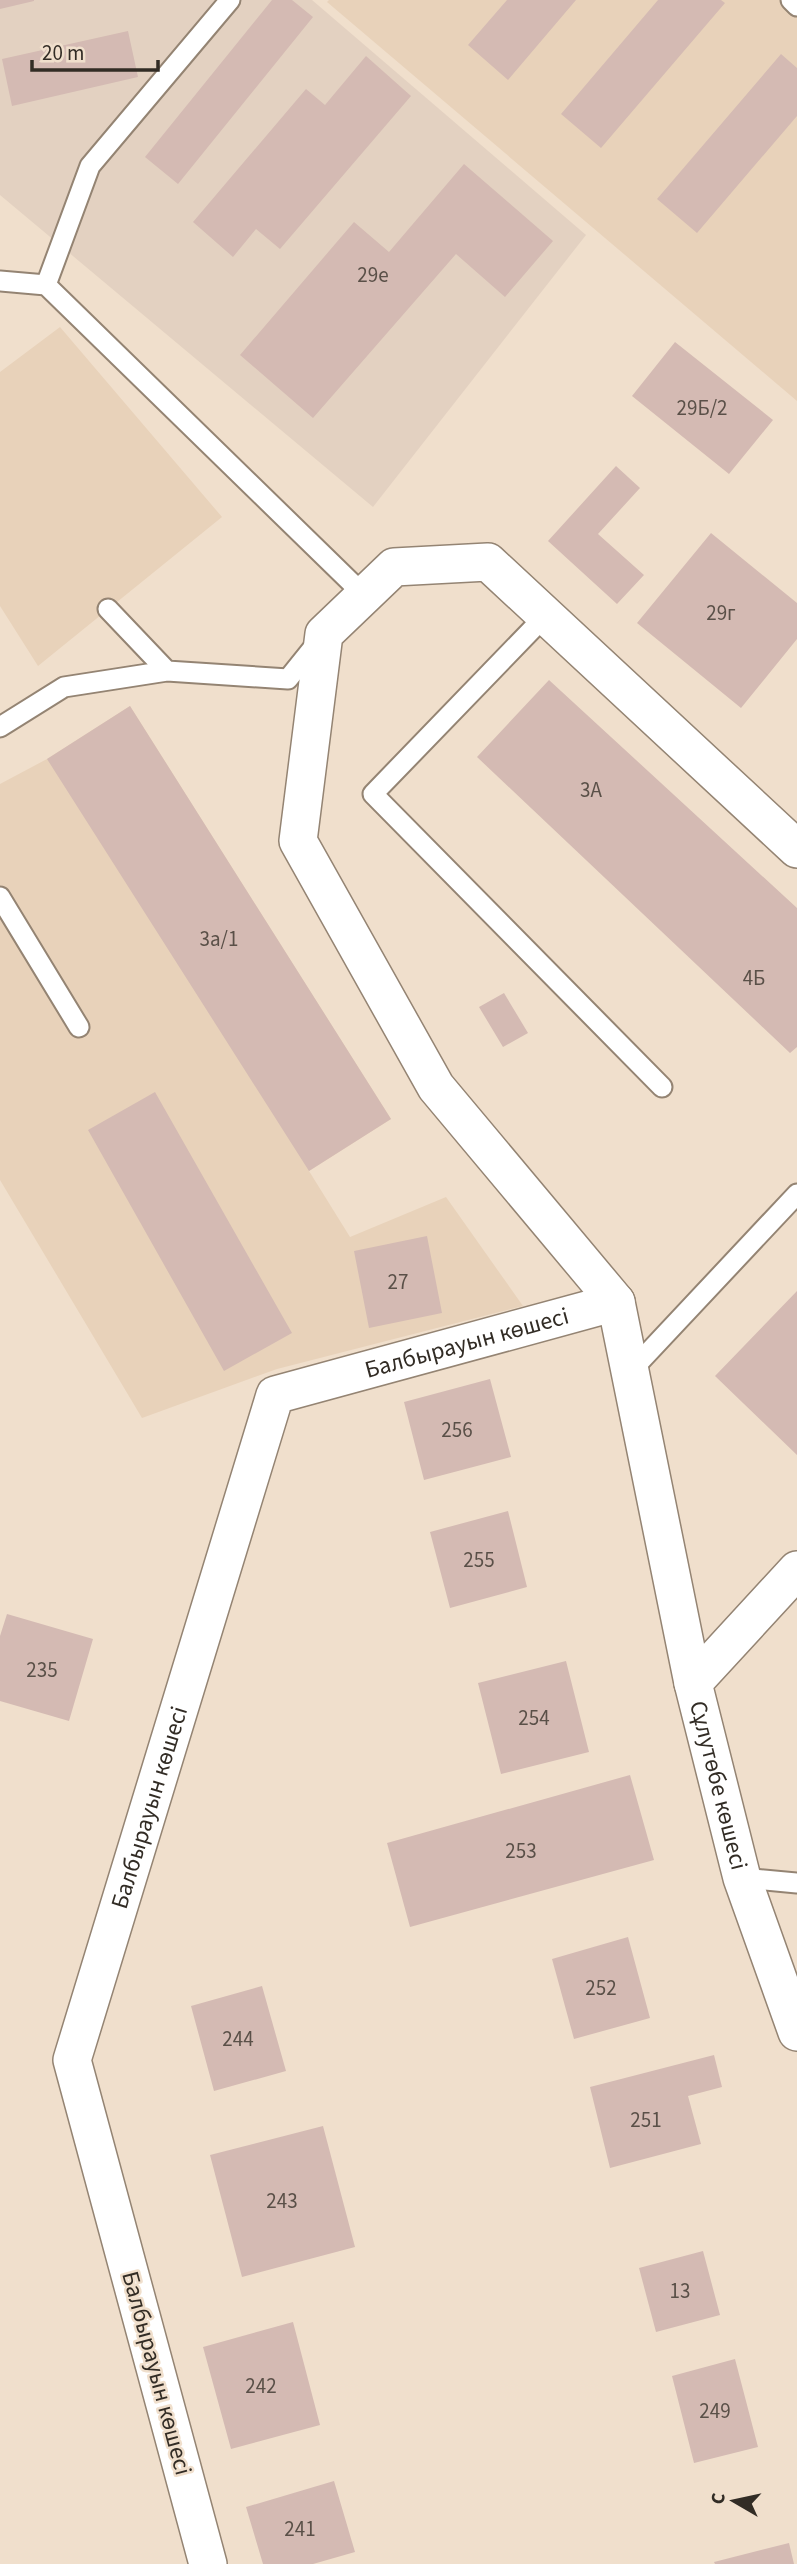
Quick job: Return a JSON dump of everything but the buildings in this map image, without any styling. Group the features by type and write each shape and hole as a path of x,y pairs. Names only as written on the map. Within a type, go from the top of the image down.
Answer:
{"street":[{"path":"693,1683 616,1302 436,1087 298,841 324,634 394,567 488,562 797,849"},
{"name":"Балбырауын көшесі","path":"208,2564 72,2060 275,1395 616,1302"},
{"name":"Сұлутөбе көшесі","path":"797,1570 693,1683 742,1878 797,2032"}],"lane":[{"path":"46,285 90,166 230,0"},
{"path":"791,0 797,6"},
{"path":"0,281 46,285 364,595"},
{"path":"108,609 167,671"},
{"path":"546,615 373,794 662,1087"},
{"path":"0,727 64,687 167,671 288,679 324,634"},
{"path":"0,897 79,1027"},
{"path":"630,1372 797,1194"},
{"path":"742,1878 797,1883"}],"shaded area":[{"path":"0,0 312,0 586,235 373,507 0,195"},
{"path":"797,0 797,401 327,2"},
{"path":"60,327 222,517 38,666 0,606 0,372"},
{"path":"130,706 391,1119 309,1171 350,1237 446,1197 523,1306 277,1369 142,1418 0,1180 0,784 47,759"}]}
